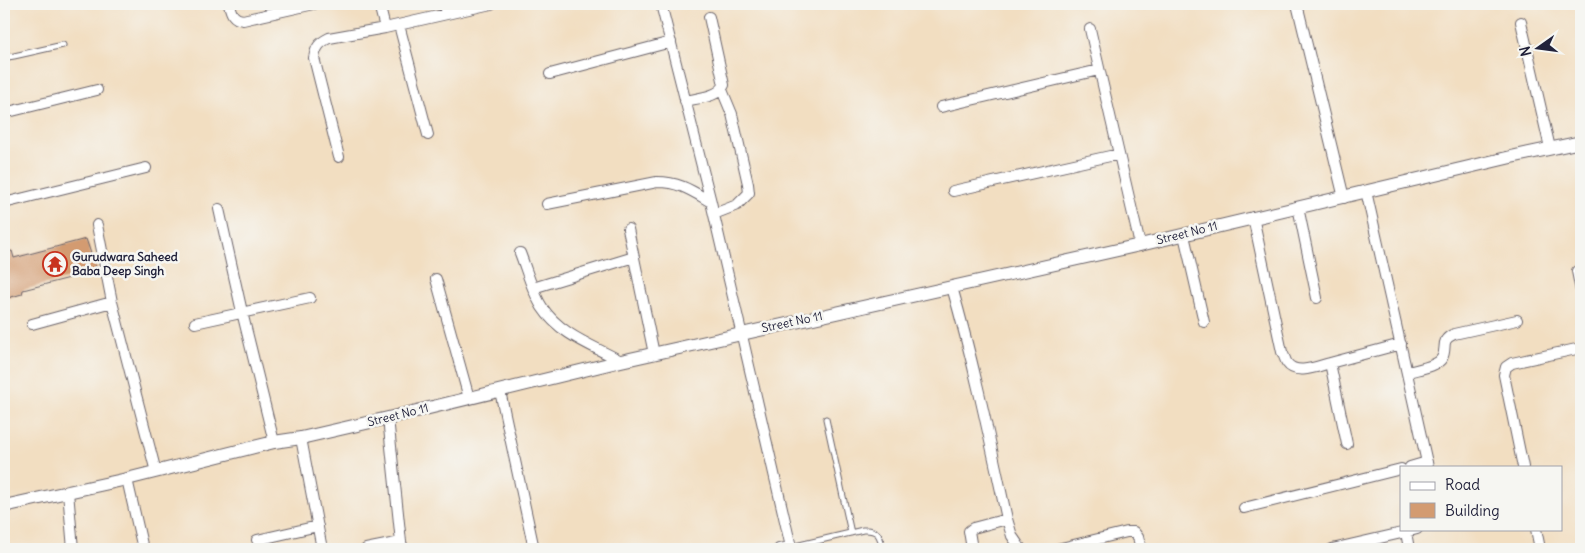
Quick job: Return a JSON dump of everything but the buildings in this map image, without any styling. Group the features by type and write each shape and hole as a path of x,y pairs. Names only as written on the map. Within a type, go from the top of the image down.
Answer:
{"street":[{"path":"229,4 232,15 237,19 243,20 301,5 314,4"},
{"path":"378,4 385,28"},
{"path":"339,158 314,58 316,48 320,43 328,38 385,28 445,9 491,4"},
{"path":"661,4 714,214 791,547 779,549"},
{"path":"1297,4 1344,198"},
{"path":"686,101 717,93 722,90 724,85 724,78 709,17"},
{"path":"1521,22 1550,148"},
{"path":"399,24 428,134"},
{"path":"1090,29 1140,245"},
{"path":"550,74 671,42"},
{"path":"941,107 1099,70"},
{"path":"4,112 97,90"},
{"path":"714,214 737,205 749,193 732,114 722,90"},
{"name":"Street No 11","path":"4,506 156,472 274,442 301,438 388,418 742,333 952,288 1581,142"},
{"path":"953,191 1118,154"},
{"path":"4,203 146,168"},
{"path":"547,204 657,182 671,182 684,186 711,202"},
{"path":"1366,191 1428,465"},
{"path":"1298,207 1317,298"},
{"path":"219,209 274,442"},
{"path":"1253,217 1282,352 1288,364 1294,369 1303,370 1401,344"},
{"path":"97,225 112,302 156,472"},
{"path":"628,229 654,354"},
{"path":"1184,234 1204,322"},
{"path":"520,254 543,308 555,323 569,334 621,361"},
{"path":"533,288 634,257"},
{"path":"1577,271 1581,291"},
{"path":"436,279 469,398"},
{"path":"952,288 979,390 1007,519 1012,536 1019,548 1022,549"},
{"path":"194,323 310,298"},
{"path":"32,324 112,302"},
{"path":"1408,372 1438,362 1442,357 1445,341 1454,334 1517,320"},
{"path":"1523,466 1504,375 1506,367 1512,363 1581,348"},
{"path":"1330,363 1347,444"},
{"path":"500,391 534,549"},
{"path":"366,549 402,546 388,418"},
{"path":"301,438 322,549"},
{"path":"1244,508 1400,469"},
{"path":"127,478 143,549"},
{"path":"68,492 73,549"},
{"path":"972,549 969,531 973,528 1007,519"},
{"path":"257,540 318,526"},
{"path":"1332,549 1413,530"},
{"path":"1536,530 1540,549"},
{"path":"1057,549 1127,532 1134,532 1138,537 1141,549"},
{"path":"1406,532 1409,549"}],"lane":[{"path":"4,51 8,57 63,46"},
{"path":"826,419 851,533"},
{"path":"791,547 863,530 872,530 878,533 883,549"}],"place":[{"name":"Gurudwara Saheed Baba Deep Singh","path":"55,264"}]}
